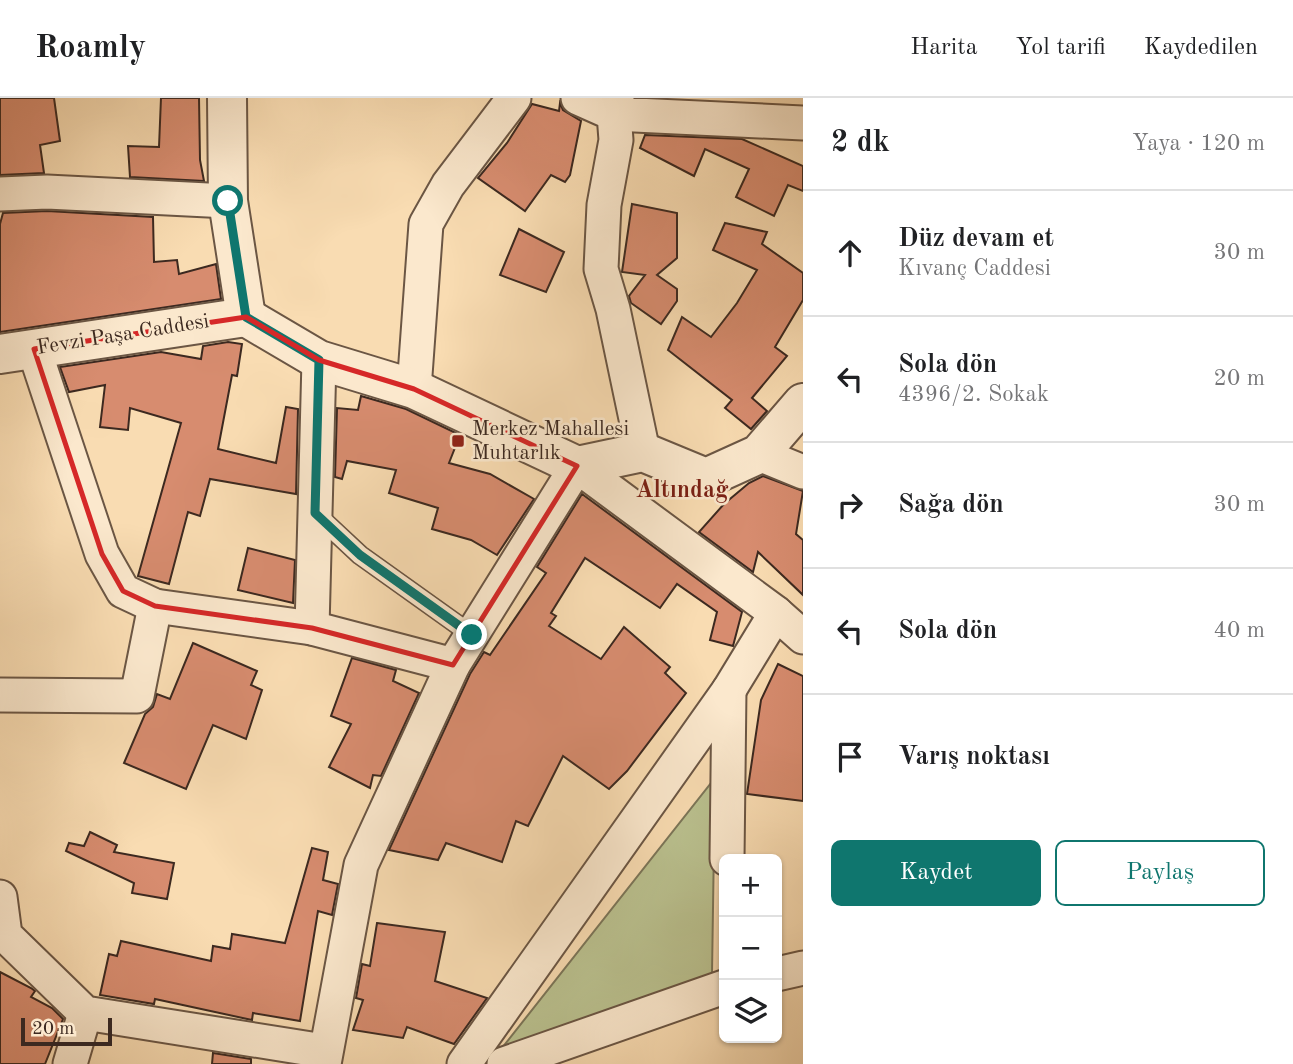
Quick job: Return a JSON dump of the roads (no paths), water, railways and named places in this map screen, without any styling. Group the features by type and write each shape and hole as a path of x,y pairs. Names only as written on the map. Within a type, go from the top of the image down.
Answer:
{"street":[{"path":"227,98 228,201 246,317 319,360 414,389 577,466 776,612 803,637"},
{"path":"414,389 426,224 448,185 514,98"},
{"path":"578,98 615,106 803,123"},
{"path":"615,106 616,140 604,205 601,270 613,309 643,452"},
{"path":"0,194 47,192 228,201"},
{"name":"Fevzi Paşa Caddesi","path":"17,351 246,317"},
{"path":"17,351 102,554 123,591 155,606 312,628 453,665"},
{"path":"312,628 319,360"},
{"path":"0,897 3,940 85,1013 324,1058 361,865 453,665 577,466 643,452 706,478 759,454 803,403"},
{"path":"759,454 803,472"},
{"path":"0,695 137,696 155,606"},
{"path":"464,1064 729,690 776,612"},
{"path":"727,854 729,690"},
{"path":"782,973 803,968"},
{"path":"504,1064 719,989"},
{"path":"70,1064 85,1013"}],"lane":[{"path":"315,513 360,555 472,635"}],"place":[{"name":"Merkez Mahallesi Muhtarlık","path":"458,441"}],"district":[{"name":"Altındağ","path":"682,491"}]}
